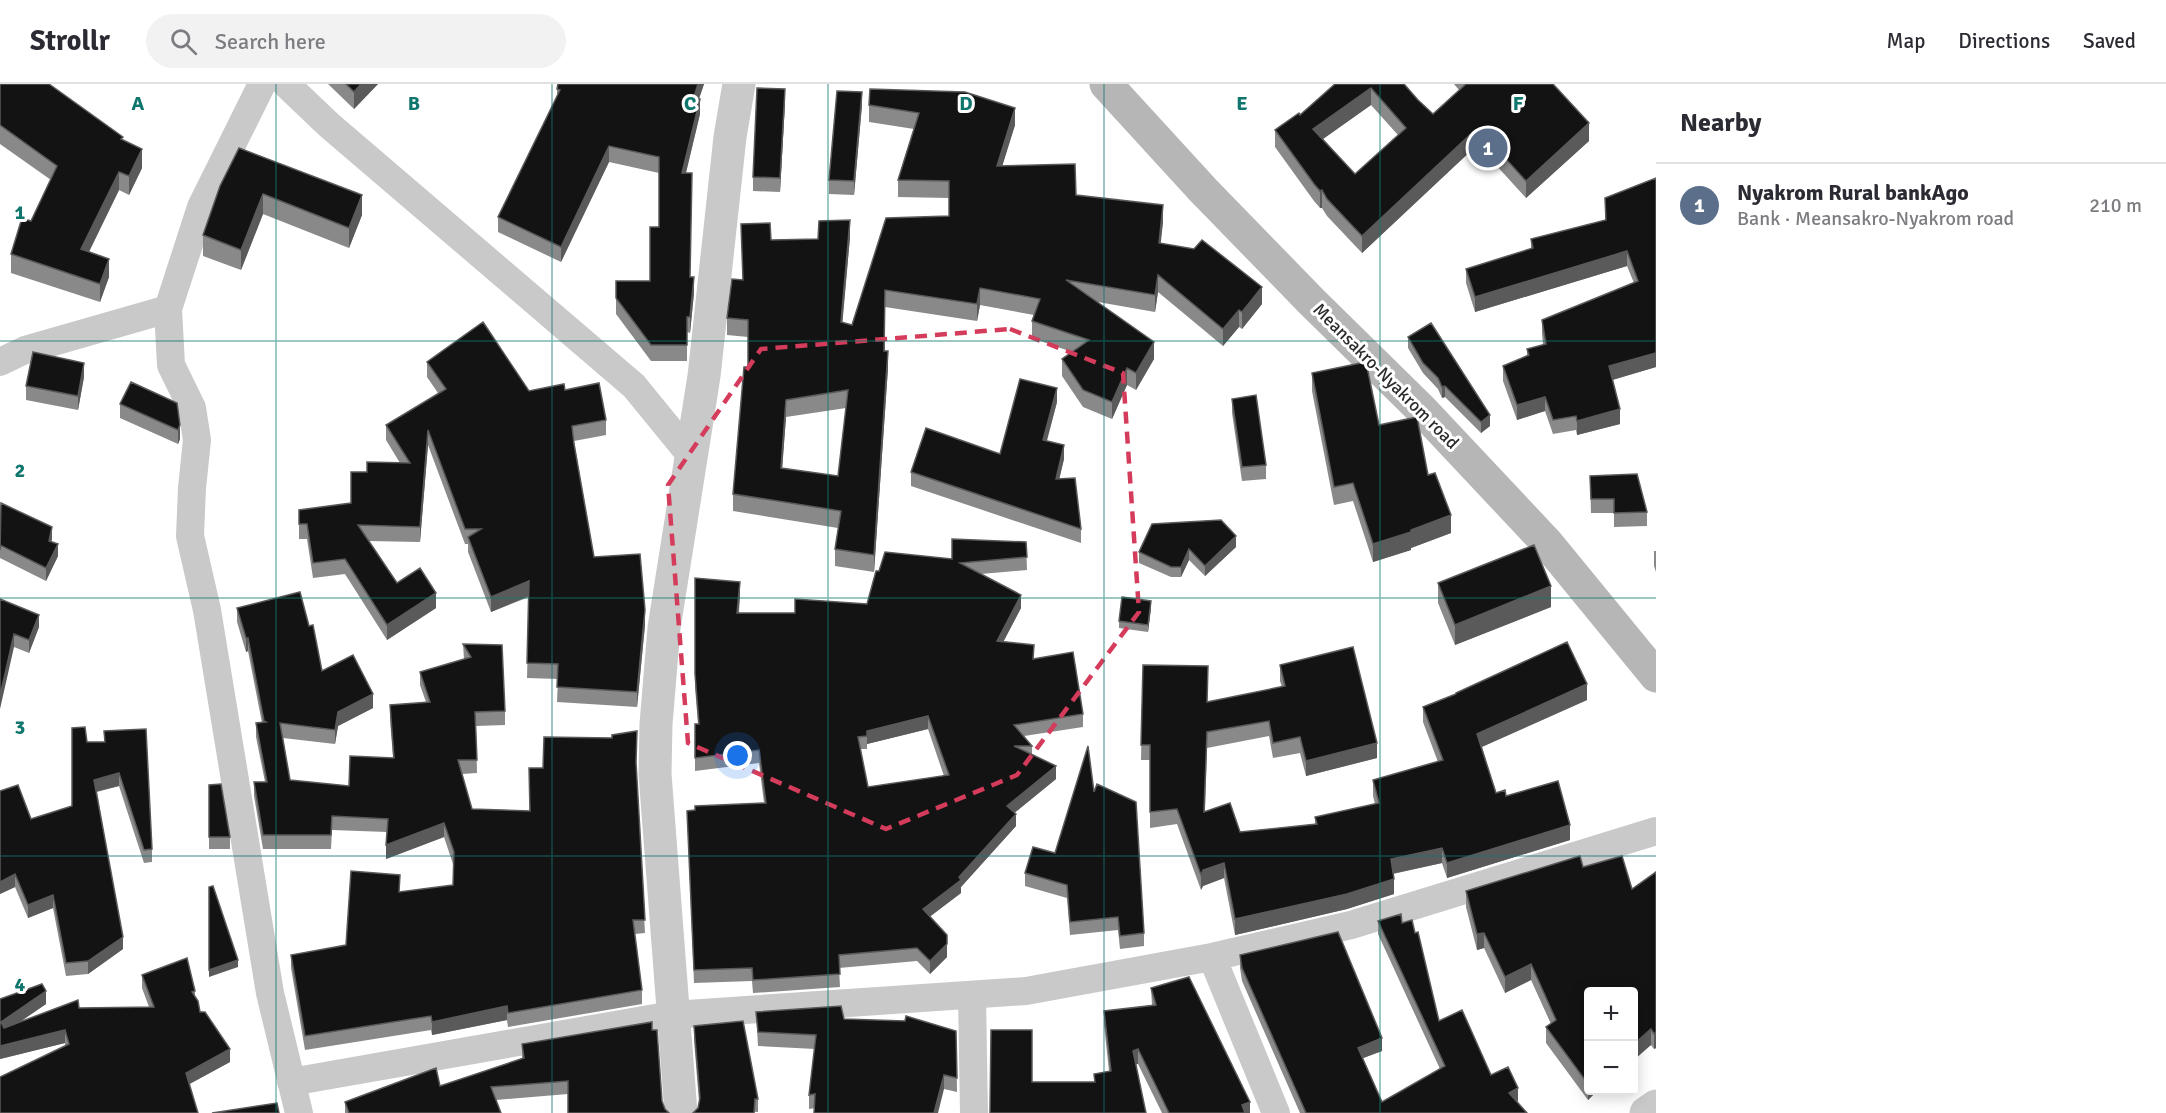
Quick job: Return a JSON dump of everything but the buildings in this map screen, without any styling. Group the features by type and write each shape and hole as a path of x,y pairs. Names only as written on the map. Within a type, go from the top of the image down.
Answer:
{"main road":[{"name":"Meansakro-Nyakrom road","path":"1106,84 1203,190 1422,410 1539,534 1656,676"}],"street":[{"path":"262,84 201,207 168,309 171,365 192,408 197,440 190,536 207,610 270,993 299,1113"},
{"path":"286,84 329,125 634,386 692,457"},
{"path":"681,1113 655,774 656,724 664,628 704,376 730,137 740,84"},
{"path":"0,362 26,350 168,309"},
{"path":"291,1082 672,1015 1026,991 1212,957 1351,925 1656,831"},
{"path":"1212,957 1276,1113"},
{"path":"972,995 974,1113"},
{"path":"1646,1113 1656,1106"}],"highlighted area":[{"path":"1010,329 1123,373 1139,612 1017,775 886,829 688,743 668,485 761,349"}],"place":[{"name":"Nyakrom Rural bankAgo","path":"1488,148"}]}
